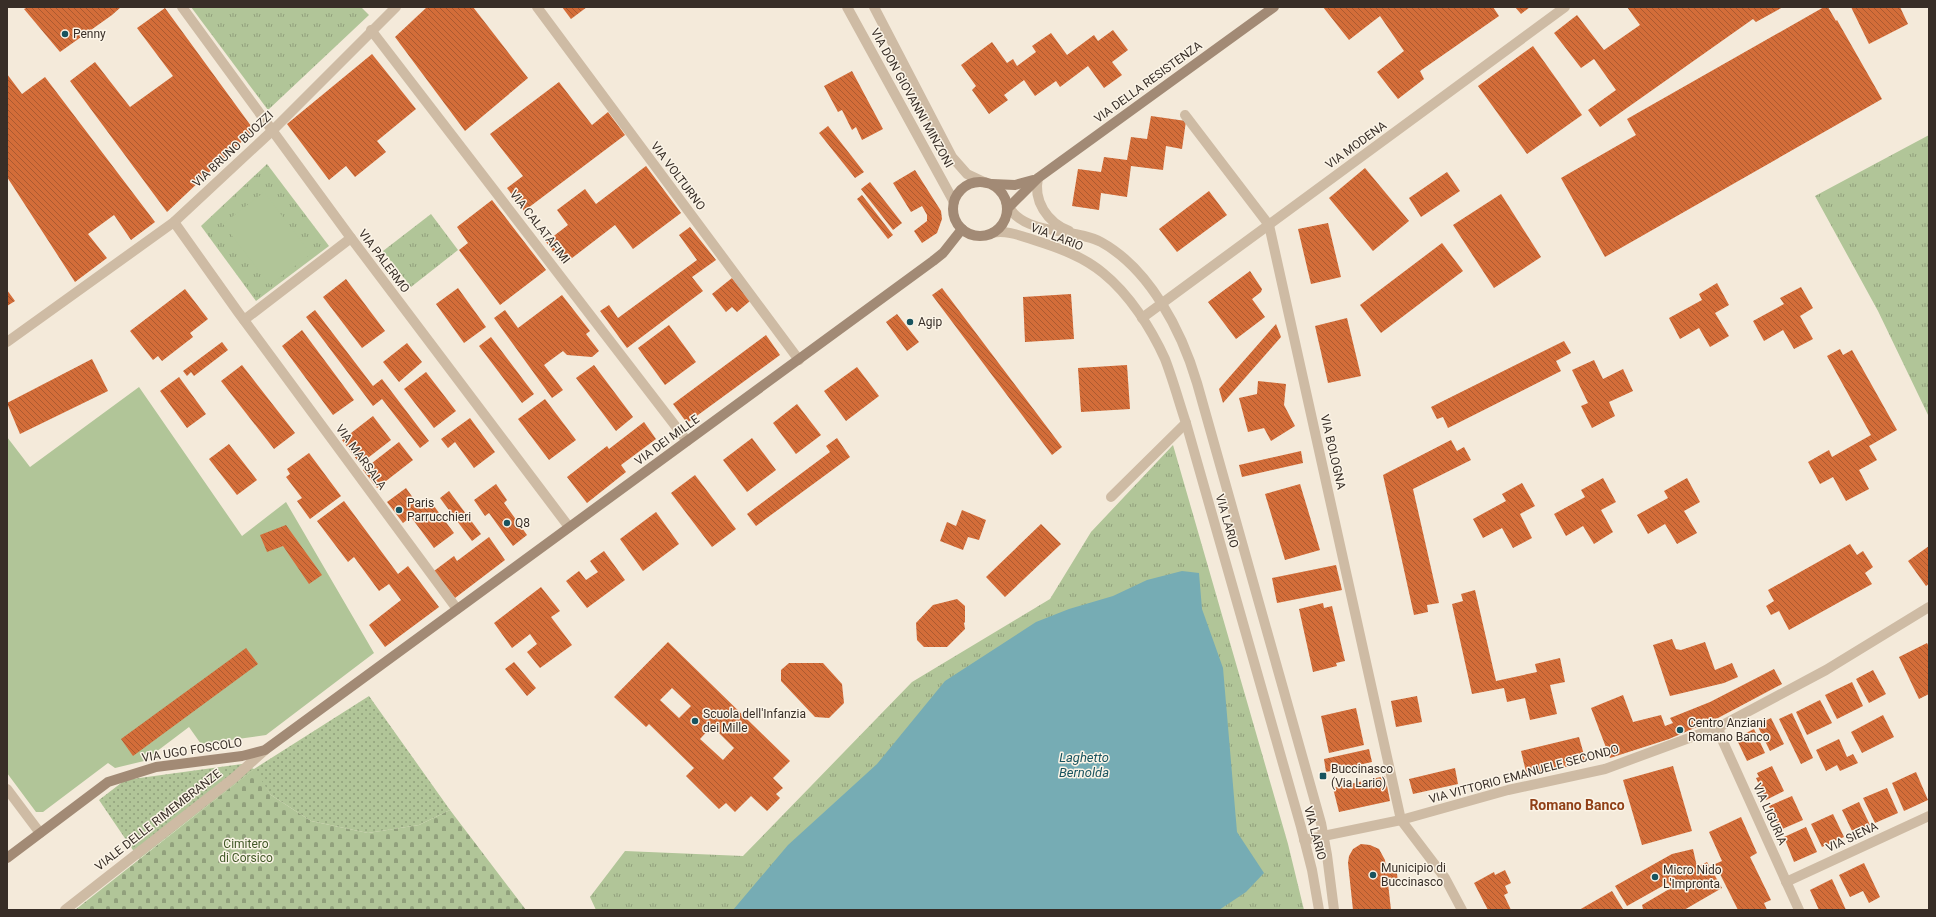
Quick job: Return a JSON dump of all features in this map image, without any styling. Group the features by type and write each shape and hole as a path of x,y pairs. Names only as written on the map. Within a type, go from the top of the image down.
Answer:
{"street":[{"name":"VIA PALERMO","path":"182,7 351,238 569,527"},
{"name":"VIA BRUNO BUOZZI","path":"7,342 174,222 273,130 371,30 396,7"},
{"name":"VIA VOLTURNO","path":"536,7 799,360"},
{"name":"VIA DON GIOVANNI MINZONI","path":"847,7 954,202"},
{"name":"VIA DON GIOVANNI MINZONI","path":"874,7 952,158 967,174 986,183"},
{"name":"VIA DELLA RESISTENZA","path":"1007,208 1038,178 1274,7"},
{"name":"VIA MODENA","path":"1142,318 1565,7"},
{"name":"VIA CALATAFIMI","path":"371,30 687,441"},
{"name":"VIA BOLOGNA","path":"1185,115 1269,225 1402,820"},
{"name":"VIA DELLA RESISTENZA","path":"986,183 1015,185 1038,178"},
{"name":"VIA LARIO","path":"1038,178 1038,197 1044,211 1059,226 1080,235"},
{"path":"977,182 986,183 997,188 1003,194 1007,208 1002,225 992,233 978,236 969,234 962,229 953,214 954,202 958,194 966,186 977,182"},
{"name":"VIA LARIO","path":"1007,208 1022,220 1038,227 1094,238 1114,250 1141,276 1162,304 1181,337 1195,376 1324,835 1334,910"},
{"name":"VIA MARSALA","path":"174,222 244,320 457,609"},
{"name":"VIA DEI MILLE","path":"381,665 938,257 962,229"},
{"name":"VIA LARIO","path":"992,233 1004,232 1047,244 1088,263 1110,279 1142,318 1165,360 1186,423 1304,840 1319,910"},
{"path":"244,320 351,238"},
{"path":"1111,496 1186,423"},
{"name":"VIA VITTORIO EMANUELE SECONDO","path":"1304,840 1402,820 1522,787 1605,769 1701,734 1719,727 1826,670 1929,607"},
{"name":"VIA UGO FOSCOLO","path":"7,858 108,782 117,778 176,763 242,756 265,750 381,665"},
{"name":"VIA LIGURIA","path":"1719,727 1720,735 1799,910"},
{"name":"VIALE DELLE RIMEMBRANZE","path":"65,910 228,782 265,750"},
{"path":"7,789 40,833"},
{"name":"VIA SIENA","path":"1786,882 1929,816"},
{"path":"1402,820 1445,878 1462,910"}],"green space":[{"path":"191,7 361,7 369,15 268,110"},
{"path":"1929,135 1929,417 1878,311 1815,196"},
{"path":"267,164 329,246 256,301 201,226"},
{"path":"264,192 311,254 270,285 223,224"},
{"path":"431,214 458,250 411,287 383,251"},
{"path":"139,387 242,536 286,502 374,653 266,735 201,744 189,727 144,761 115,768 108,763 43,812 36,812 7,773 7,437 30,467"},
{"name":"Laghetto Bernolda","path":"1173,445 1288,844 1304,910 596,910 590,897 625,851 743,856 912,682 1050,599 1091,532"},
{"path":"369,696 450,810 419,825 368,833 311,821 271,795 253,770 139,859 99,800 125,780 242,764 254,769"},
{"name":"Cimitero di Corsico","path":"254,769 271,795 311,821 368,833 419,825 450,810 526,910 75,910"}],"water":[{"name":"Laghetto Bernolda","path":"1182,571 1199,573 1202,609 1223,668 1237,832 1264,873 1246,892 1219,910 733,910 788,845 877,764 945,681 1036,622 1069,609 1113,596 1147,580"}],"building":[{"name":"Penny","path":"28,7 121,7 60,52 24,9"},
{"path":"427,7 473,7 528,78 465,131 395,37"},
{"path":"562,7 587,7 571,19"},
{"path":"1323,7 1493,7 1499,16 1420,71 1424,79 1398,99 1377,72 1404,51 1380,16 1349,40"},
{"path":"1515,7 1530,7 1521,14"},
{"path":"1627,7 1783,7 1756,22 1753,19 1600,127 1588,110 1616,90 1594,59 1581,68 1554,33 1577,15 1604,50 1640,25"},
{"path":"1824,7 1828,7 1836,21 1837,20 1882,99 1605,257 1561,178 1636,135 1627,119"},
{"path":"1851,7 1900,7 1908,24 1869,44"},
{"path":"165,8 254,130 167,212 70,81 95,62 130,107 173,76 137,28"},
{"path":"1113,30 1128,50 1112,62 1122,75 1104,88 1088,66 1060,87 1056,81 1035,96 1024,80 1004,95 1008,100 989,114 972,90 976,86 961,65 992,42 1007,63 1013,59 1017,66 1036,52 1032,46 1051,33 1067,55 1094,35 1098,41"},
{"path":"1533,46 1582,115 1527,154 1478,86"},
{"path":"372,54 416,109 377,141 386,152 355,177 346,166 329,180 287,124"},
{"path":"852,71 883,129 862,140 856,127 852,130 842,110 838,112 824,86"},
{"path":"7,74 22,94 45,77 155,222 131,240 114,215 88,234 107,258 75,282 7,177"},
{"path":"559,82 592,125 608,112 625,135 524,211 507,188 523,176 490,134"},
{"path":"1151,116 1186,121 1182,149 1166,146 1163,170 1131,166 1127,197 1101,193 1099,210 1072,206 1078,169 1101,172 1104,157 1127,160 1131,137 1147,139"},
{"path":"828,126 864,172 855,178 819,133"},
{"path":"646,166 681,213 633,249 615,225 563,265 546,242 568,225 557,210 585,189 596,204"},
{"path":"1365,168 1409,221 1373,251 1329,198"},
{"path":"915,170 941,211 942,219 937,233 922,243 914,231 927,221 927,215 922,206 911,212 893,183"},
{"path":"1447,172 1460,191 1421,217 1409,198"},
{"path":"870,182 902,223 893,230 861,189"},
{"path":"1209,191 1227,215 1177,252 1159,229"},
{"path":"1501,194 1541,257 1494,288 1453,225"},
{"path":"862,195 893,235 888,239 857,199"},
{"path":"492,200 546,270 500,305 459,250 468,243 457,227"},
{"path":"1328,223 1341,277 1311,284 1298,229"},
{"path":"690,227 716,260 692,277 703,291 627,348 600,311 609,305 618,318 697,260 679,235"},
{"path":"1442,243 1463,271 1381,333 1360,305"},
{"path":"1250,271 1262,289 1261,292 1252,299 1265,317 1236,339 1208,302"},
{"path":"732,278 750,301 737,312 732,307 726,312 712,294"},
{"path":"346,279 385,331 362,348 323,297"},
{"path":"1717,283 1729,305 1715,313 1729,336 1710,347 1699,328 1680,339 1669,318 1702,300 1699,294"},
{"path":"1801,287 1813,308 1800,316 1813,339 1794,349 1783,330 1764,341 1753,321 1784,304 1780,298"},
{"path":"458,288 486,327 464,343 436,304"},
{"path":"942,288 1062,447 1052,455 932,295"},
{"path":"185,289 208,319 190,333 193,337 162,361 158,356 153,360 130,331"},
{"path":"7,290 15,301 7,306"},
{"path":"1071,294 1074,339 1025,342 1023,297"},
{"path":"562,295 590,331 586,334 599,351 592,357 567,355 563,351 544,365 563,390 552,398 494,318 505,310 518,328"},
{"path":"315,310 373,386 382,379 429,441 420,448 382,399 373,406 306,317"},
{"path":"897,314 919,342 907,351 886,322"},
{"path":"1347,318 1361,376 1328,383 1315,326"},
{"path":"1276,324 1281,337 1223,403 1219,389"},
{"path":"669,325 696,362 665,385 638,348"},
{"path":"302,330 354,400 333,415 282,346"},
{"path":"766,335 780,355 687,423 673,404"},
{"path":"491,337 534,394 522,403 479,346"},
{"path":"1564,341 1571,353 1556,361 1561,371 1448,428 1443,417 1437,419 1431,407"},
{"path":"222,342 228,350 194,376 191,372 187,376 183,371"},
{"path":"407,343 422,362 399,382 383,362"},
{"path":"1840,349 1843,355 1852,350 1897,430 1869,446 1877,460 1859,470 1869,489 1846,501 1833,477 1820,484 1808,462 1829,450 1832,457 1871,435 1827,356"},
{"path":"92,359 108,391 20,434 7,403"},
{"path":"1594,360 1603,379 1623,369 1633,391 1609,402 1615,416 1592,428 1581,406 1588,403 1572,370"},
{"path":"242,365 295,433 274,449 221,381"},
{"path":"594,365 633,417 616,431 576,378"},
{"path":"1127,365 1130,409 1081,412 1078,368"},
{"path":"857,367 879,396 846,421 824,391"},
{"path":"426,372 456,411 434,428 404,389"},
{"path":"179,377 206,414 187,428 160,391"},
{"path":"1258,381 1286,384 1284,405 1295,426 1271,441 1264,428 1248,432 1239,398 1257,394"},
{"path":"545,399 576,440 549,460 518,419"},
{"path":"797,404 821,435 796,454 773,423"},
{"path":"373,416 391,440 360,464 342,440"},
{"path":"470,418 495,452 474,468 455,442 448,448 441,439"},
{"path":"644,422 656,439 621,465 626,472 587,503 567,477 607,446 609,449"},
{"path":"752,438 776,470 747,492 723,460"},
{"path":"837,438 850,457 756,526 747,514 830,452 826,446"},
{"path":"1451,440 1457,451 1464,447 1471,460 1413,489 1439,603 1427,605 1428,612 1414,615 1383,475"},
{"path":"399,442 413,460 377,488 363,470"},
{"path":"229,444 257,480 237,495 209,459"},
{"path":"1301,451 1303,463 1242,477 1239,465"},
{"path":"309,453 341,496 310,519 297,501 302,498 286,477 290,474 287,469"},
{"path":"695,475 736,529 712,547 671,493"},
{"path":"1603,478 1616,502 1601,510 1613,532 1594,544 1583,526 1566,536 1554,514 1585,497 1581,490"},
{"path":"1687,478 1700,502 1684,511 1697,533 1677,544 1665,524 1648,534 1637,515 1668,498 1664,491"},
{"path":"1522,483 1535,506 1520,514 1532,538 1513,548 1502,528 1483,538 1473,519 1506,501 1502,494"},
{"path":"496,484 507,500 504,503 527,535 513,546 489,513 485,516 474,500"},
{"path":"1300,484 1320,550 1285,560 1265,494"},
{"path":"406,488 421,509 431,502 454,533 434,548 411,517 403,523 387,502"},
{"path":"449,491 481,534 472,541 440,498"},
{"path":"344,501 398,574 408,566 439,607 385,647 369,625 401,600 389,584 379,591 354,557 348,562 317,521"},
{"path":"962,510 986,520 979,540 968,537 963,550 940,541 947,522 956,526"},
{"path":"656,512 679,544 643,571 620,539"},
{"path":"1041,524 1061,544 1005,597 986,577"},
{"path":"286,525 322,575 309,584 283,546 267,552 260,535"},
{"path":"489,537 505,560 455,598 434,571 454,556 457,561"},
{"path":"1850,544 1857,555 1863,551 1873,567 1865,573 1872,584 1789,630 1779,611 1771,615 1766,606 1774,601 1768,590"},
{"path":"1929,546 1929,584 1926,586 1908,561"},
{"path":"604,551 625,580 587,608 566,581 579,571 586,580 598,572 590,561"},
{"path":"1336,565 1342,590 1277,603 1272,578"},
{"path":"541,587 560,611 551,617 572,645 540,668 527,652 537,644 530,634 512,648 494,623"},
{"path":"1475,590 1496,681 1537,672 1535,664 1560,658 1565,682 1550,685 1557,714 1530,720 1525,698 1507,702 1504,688 1472,694 1452,604 1463,601 1461,594"},
{"path":"957,599 965,606 965,629 947,647 924,647 917,640 916,623 933,605"},
{"path":"1323,603 1324,608 1332,606 1345,661 1336,663 1337,666 1313,672 1299,609"},
{"path":"1672,639 1676,649 1681,650 1705,642 1715,670 1732,663 1738,677 1724,683 1670,696 1653,645"},
{"path":"668,642 790,761 773,778 783,788 776,794 780,798 767,811 751,796 735,812 726,803 719,809 686,776 694,768 649,724 646,727 614,697","holes":["672,688 691,706 679,718 660,700","712,726 734,748 723,760 700,739"]},
{"path":"1927,643 1929,647 1929,694 1919,699 1899,657"},
{"path":"246,648 258,664 133,756 121,739"},
{"path":"514,662 536,688 527,696 505,669"},
{"path":"789,663 823,663 842,684 844,703 829,718 815,717 781,681 781,670"},
{"path":"1774,669 1782,684 1718,718 1669,739 1610,758 1591,708 1623,695 1633,722 1661,715 1665,726 1673,723 1670,718 1710,702"},
{"path":"1873,670 1886,694 1869,703 1856,679"},
{"path":"1852,682 1863,706 1837,719 1825,695"},
{"path":"1417,696 1422,722 1396,727 1391,701"},
{"path":"1820,700 1832,723 1807,735 1796,712"},
{"path":"1356,708 1364,745 1329,753 1321,716"},
{"path":"1792,713 1813,758 1801,764 1779,719"},
{"path":"1883,715 1894,737 1862,753 1851,732"},
{"path":"1771,718 1784,744 1770,751 1757,725"},
{"path":"1754,729 1765,753 1747,761 1736,738"},
{"path":"1579,737 1586,762 1527,776 1521,751"},
{"path":"1839,739 1847,757 1853,754 1858,763 1840,771 1837,765 1826,771 1816,750"},
{"path":"1369,749 1372,762 1326,772 1324,759"},
{"path":"1673,766 1692,831 1642,845 1623,780"},
{"path":"1772,766 1784,791 1766,800 1756,778 1759,777 1757,773"},
{"path":"1455,768 1458,784 1413,794 1409,779"},
{"path":"1916,772 1928,800 1904,811 1892,783"},
{"path":"1385,776 1390,801 1339,812 1333,788"},
{"path":"1887,788 1898,813 1875,823 1863,798"},
{"path":"1792,796 1803,820 1780,830 1769,806"},
{"path":"1859,802 1870,825 1853,833 1842,810"},
{"path":"1833,814 1844,837 1822,847 1811,824"},
{"path":"1741,817 1757,853 1750,857 1771,900 1764,903 1767,910 1738,910 1715,864 1722,861 1709,832"},
{"path":"1806,827 1817,852 1794,862 1784,837"},
{"name":"Municipio di Buccinasco","path":"1361,844 1370,845 1379,849 1385,860 1386,869 1396,867 1398,881 1388,883 1391,910 1353,910 1348,863 1349,856 1353,849"},
{"path":"1693,849 1697,867 1707,862 1722,888 1684,910 1641,910 1643,909 1642,905 1671,888 1668,883 1627,906 1615,886 1672,854"},
{"path":"1864,863 1880,897 1869,903 1863,891 1850,897 1839,875"},
{"path":"1505,870 1511,883 1505,886 1508,893 1504,895 1511,910 1488,910 1474,883 1494,872 1495,875"},
{"path":"1832,879 1846,910 1819,910 1810,890"},
{"path":"1612,891 1623,909 1579,910"}],"place":[{"name":"Penny","path":"65,34"},
{"name":"Agip","path":"910,322"},
{"name":"Paris Parrucchieri","path":"399,510"},
{"name":"Q8","path":"507,523"},
{"name":"Scuola dell'Infanzia dei Mille","path":"695,721"},
{"name":"Centro Anziani Romano Banco","path":"1680,730"},
{"name":"Buccinasco (Via Lario)","path":"1323,776"},
{"name":"Municipio di Buccinasco","path":"1373,875"},
{"name":"Micro Nido L'Impronta","path":"1655,877"}],"district":[{"name":"Romano Banco","path":"1577,805"}]}
